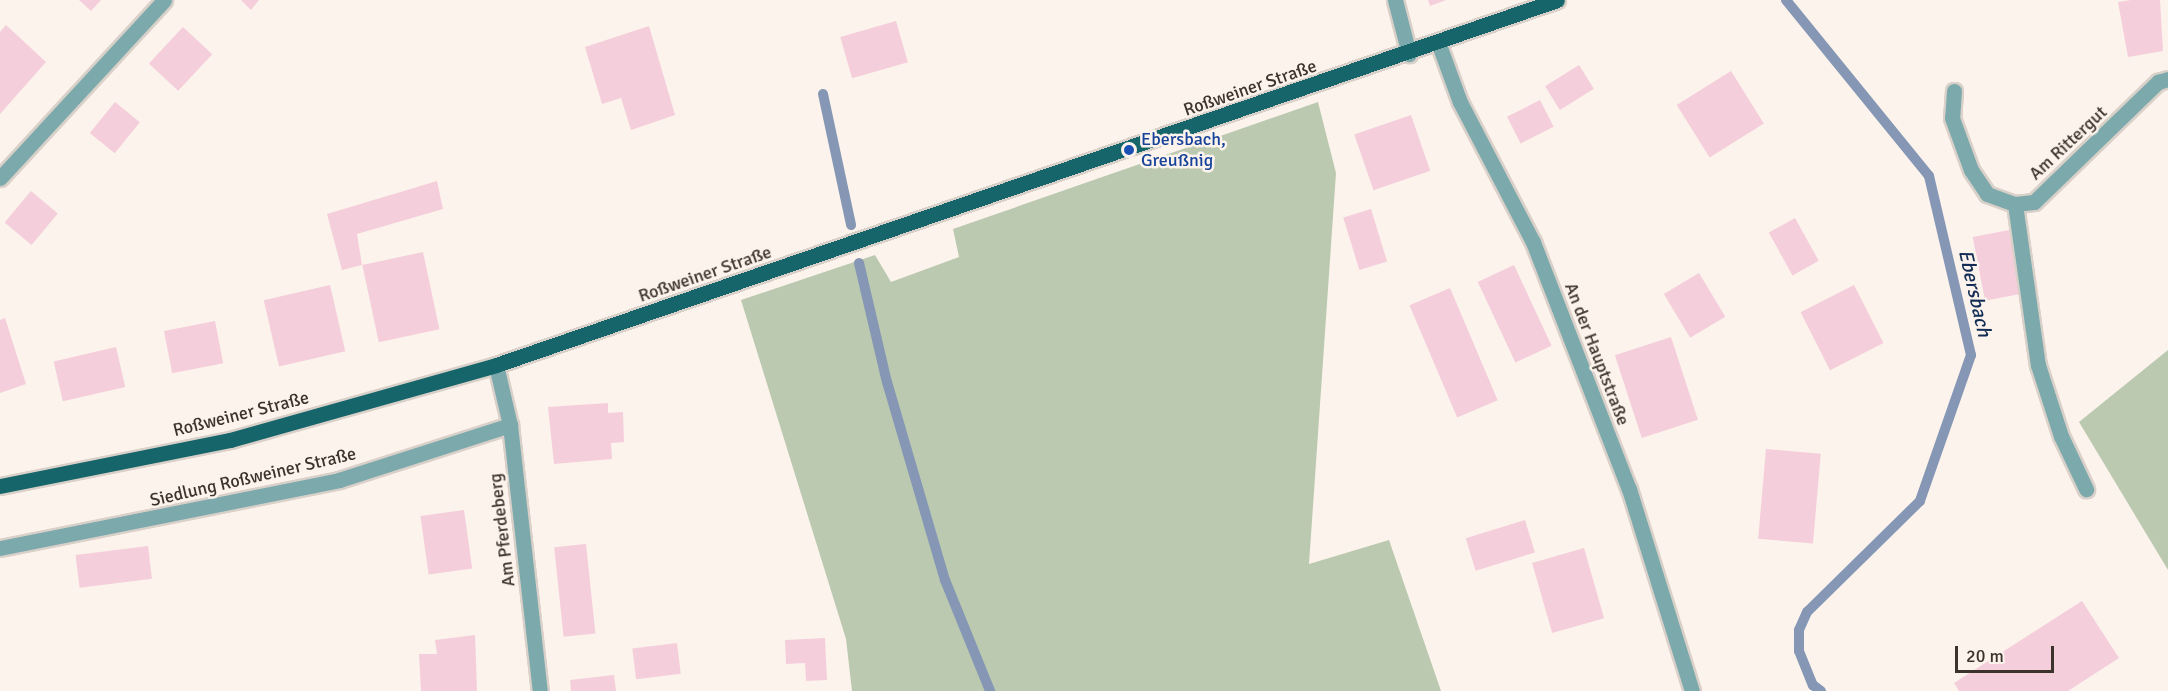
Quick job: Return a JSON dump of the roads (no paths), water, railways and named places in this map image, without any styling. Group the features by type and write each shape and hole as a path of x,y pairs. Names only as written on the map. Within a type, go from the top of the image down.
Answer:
{"main road":[{"name":"Roßweiner Straße","path":"0,486 230,440 496,365 1409,54 1557,0"}],"street":[{"path":"0,178 164,0"},
{"path":"1395,0 1409,54"},
{"name":"An der Hauptstraße","path":"1438,42 1460,102 1537,253 1629,489 1692,691"},
{"name":"Am Rittergut","path":"2015,204 2034,202 2158,82 2168,79"},
{"path":"1954,91 1952,118 1971,170 1987,194 2015,204 2037,365 2061,436 2086,489"},
{"name":"Am Pferdeberg","path":"496,365 510,425 540,691"},
{"name":"Siedlung Roßweiner Straße","path":"0,549 339,480 510,425"}],"waterway":[{"name":"Ebersbach","path":"1786,0 1929,176 1971,355 1920,501 1807,612 1799,630 1799,651 1813,685 1821,691"},
{"path":"823,94 851,225"},
{"path":"859,263 887,382 945,580 990,691"}],"place":[{"name":"Ebersbach, Greußnig","path":"1129,150"}]}
